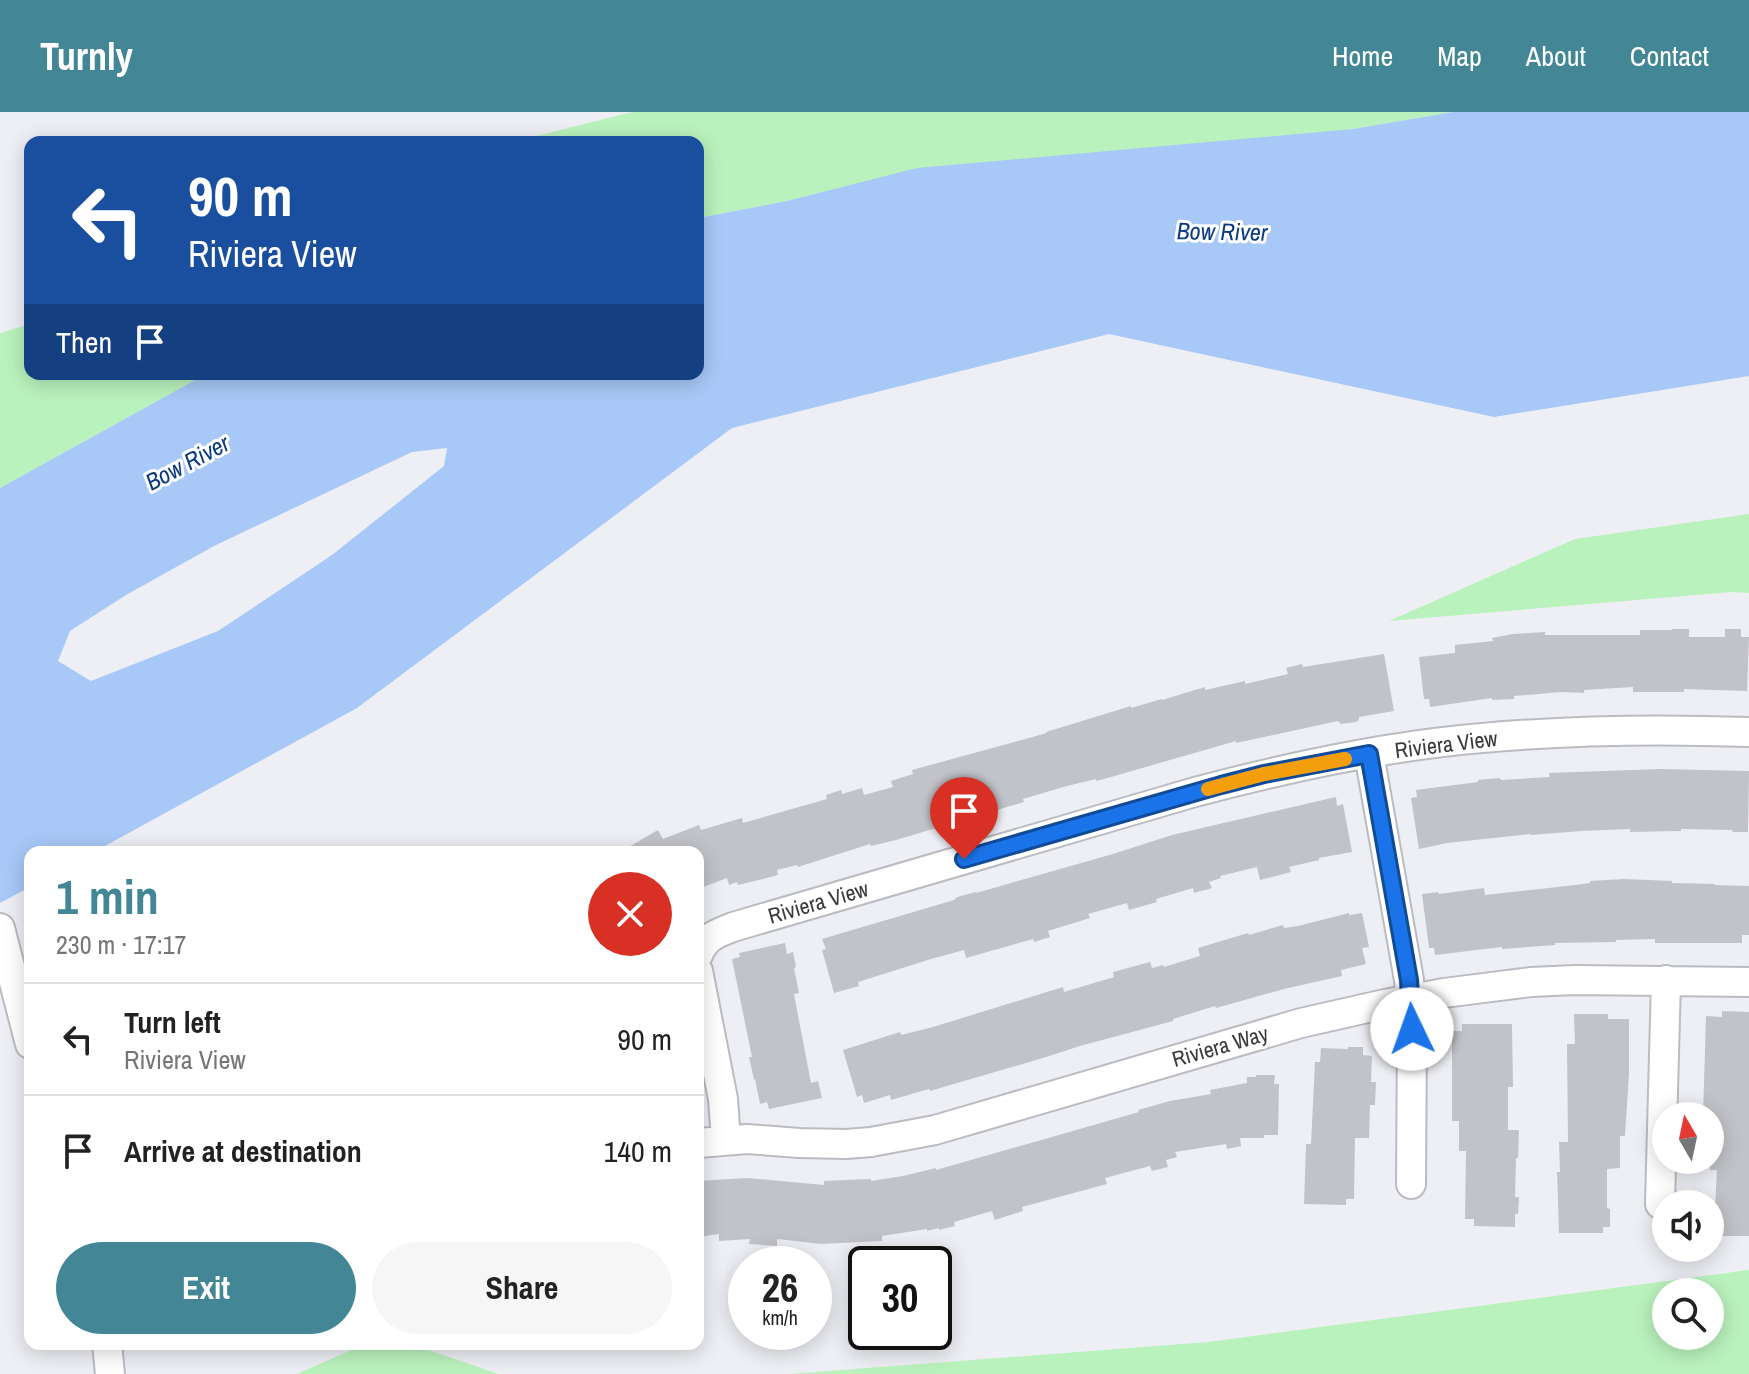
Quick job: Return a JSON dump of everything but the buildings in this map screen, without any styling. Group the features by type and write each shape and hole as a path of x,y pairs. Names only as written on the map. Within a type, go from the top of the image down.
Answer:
{"street":[{"name":"Riviera View","path":"704,945 715,934 733,927 1264,774 1369,754 1480,738 1582,731 1749,732"},
{"path":"1369,754 1411,999 1411,1184"},
{"path":"0,928 24,1021"},
{"name":"Riviera Way","path":"712,1141 747,1139 846,1144 935,1130 1301,1023 1474,988 1605,979 1749,982"},
{"path":"1660,1190 1666,980"},
{"path":"704,1002 723,1099 712,1141"},
{"path":"108,1350 110,1374"}],"green space":[{"path":"632,112 1453,112 1353,129 787,201 704,217 704,136 537,136"},
{"path":"24,326 24,380 195,380 0,488 0,333"},
{"path":"1749,514 1749,593 1389,621 1575,539"},
{"path":"1749,1270 1749,1374 789,1374 1208,1342 1652,1283 1652,1350 1724,1350 1724,1278 1689,1278"},
{"path":"351,1350 428,1350 499,1374 297,1374"}],"water":[{"name":"Bow River","path":"1453,112 1749,112 1749,376 1494,417 1109,334 732,428 357,708 105,846 24,846 24,890 0,903 0,488 195,380 704,380 704,217 787,201 917,168 1353,129","holes":["447,448 444,466 332,555 218,631 91,681 58,661 70,631 126,595 214,546 412,452"]}],"slow traffic":[{"path":"1208,789 1264,774 1345,759"}],"route":[{"path":"964,859 1221,785 1369,754 1409,980 1412,1029"}]}
